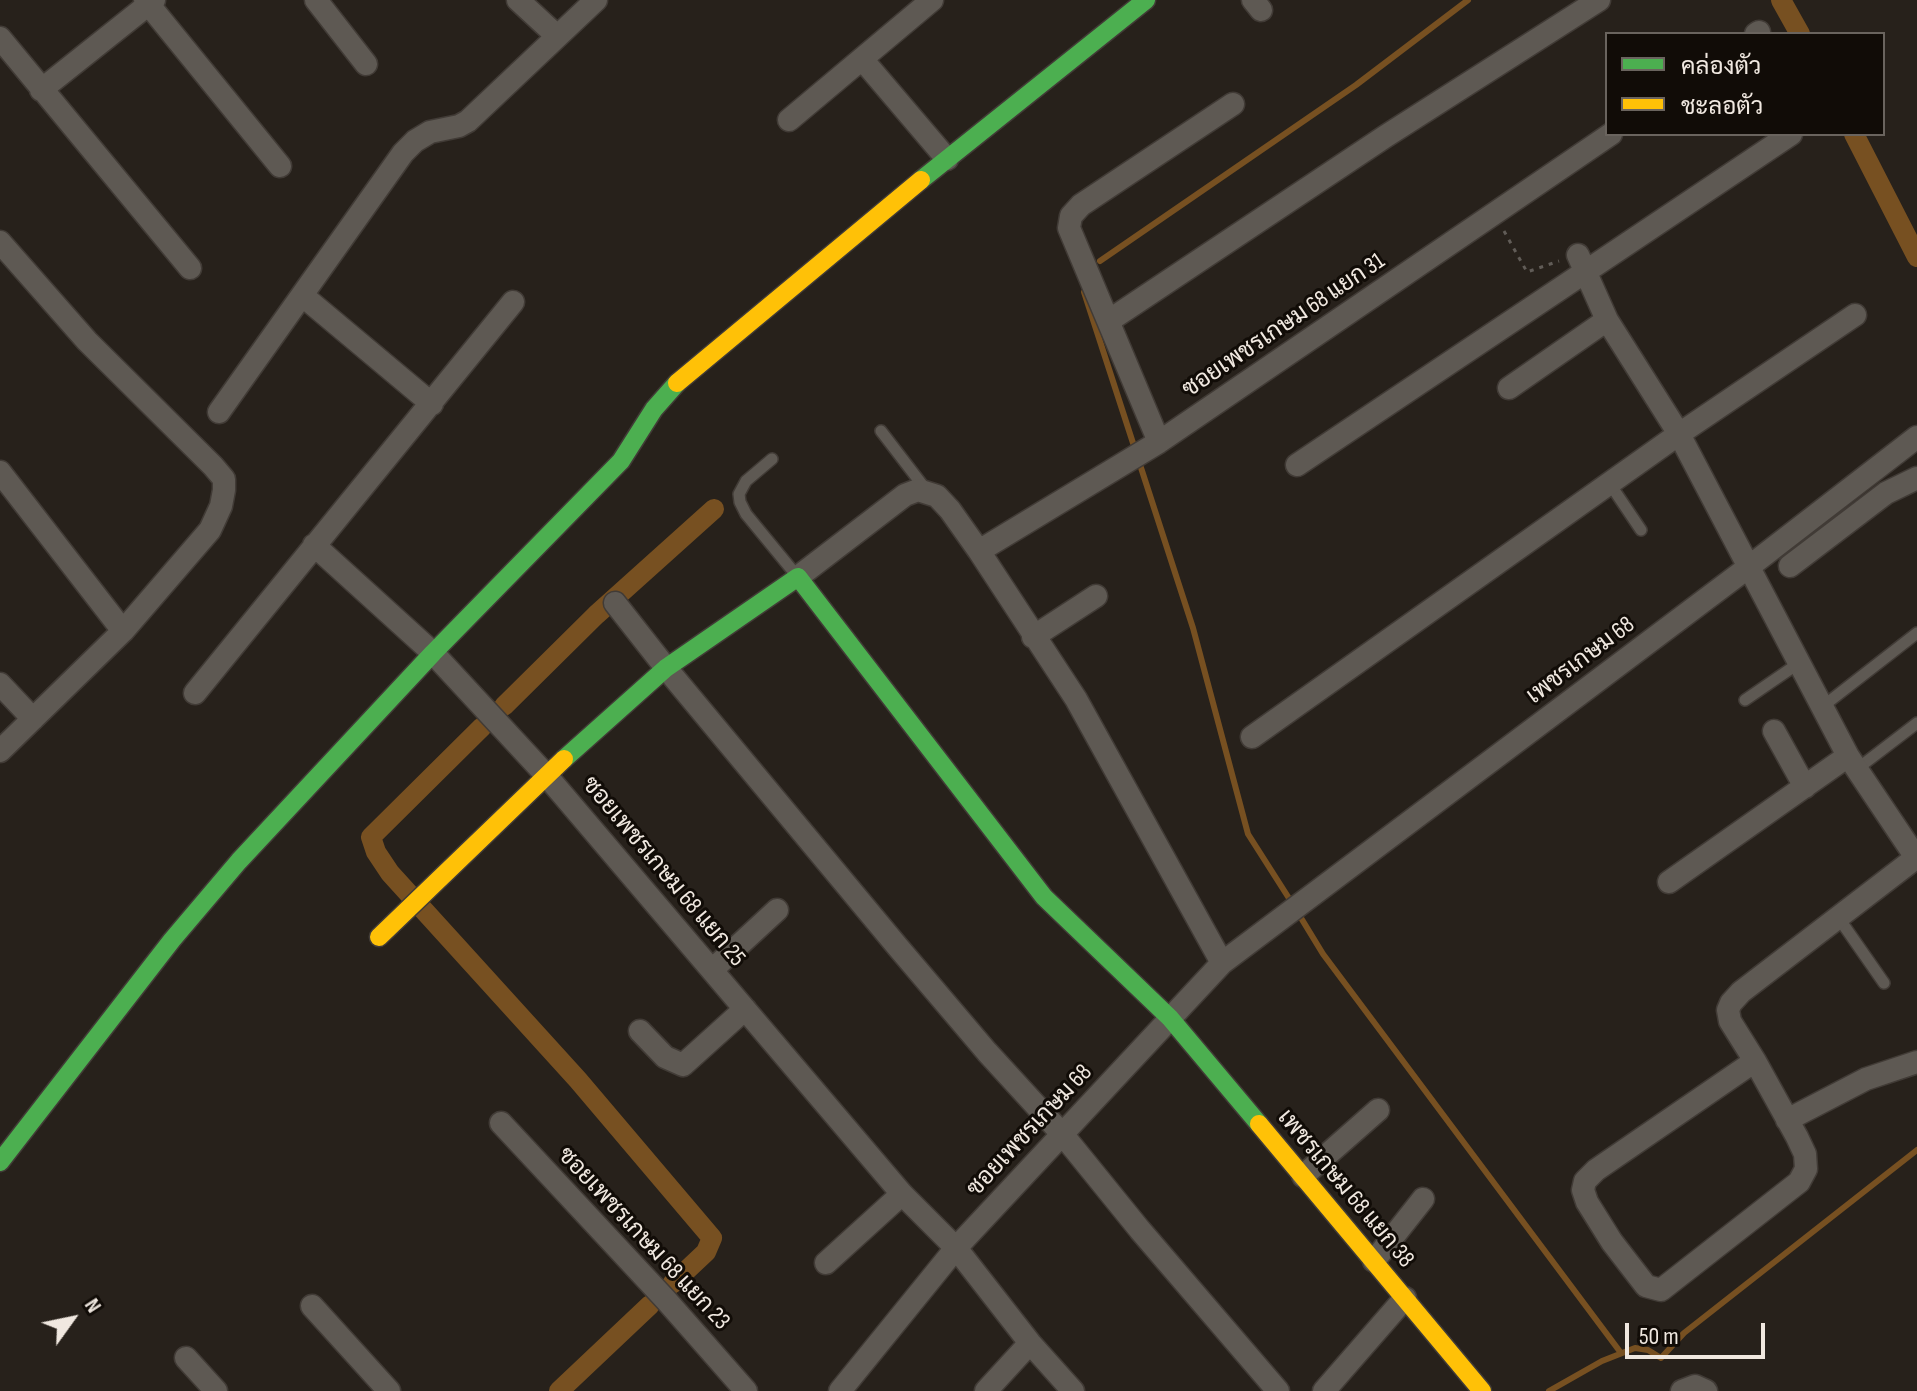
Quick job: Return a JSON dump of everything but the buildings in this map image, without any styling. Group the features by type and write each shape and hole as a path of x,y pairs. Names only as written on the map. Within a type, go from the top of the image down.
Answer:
{"street":[{"path":"316,0 366,64"},
{"path":"518,0 557,36"},
{"path":"219,412 403,153 430,132 468,121 596,0"},
{"path":"789,120 932,0"},
{"path":"0,1162 172,940 239,861 433,653 621,461 669,390 947,159 1146,0"},
{"path":"1110,320 1386,136 1599,0"},
{"path":"41,90 149,1 280,166"},
{"path":"0,38 190,268"},
{"path":"862,59 947,159"},
{"path":"1159,442 1069,228 1071,216 1081,205 1233,104"},
{"name":"ซอยเพชรเกษม 68 แยก 31","path":"979,551 1159,442 1608,136"},
{"path":"1297,465 1583,264 1788,136"},
{"path":"0,242 87,341 224,479 221,506 210,530 123,631 0,751"},
{"path":"1583,264 1607,320 1679,434 1852,762 1917,858 1736,996 1731,1003 1728,1010 1730,1021 1755,1061 1805,1154 1806,1169 1799,1182 1661,1290 1646,1286 1612,1242 1587,1202 1583,1190 1585,1181 1596,1170 1755,1061"},
{"path":"303,296 432,404"},
{"path":"195,693 513,302"},
{"path":"1252,737 1679,434 1855,315"},
{"path":"1509,388 1607,320"},
{"name":"เพชรเกษม 68","path":"1275,924 1917,437"},
{"path":"1873,471 1886,493"},
{"path":"0,472 123,631"},
{"path":"1790,566 1886,493 1917,478"},
{"path":"379,937 546,775 666,668 798,577 905,495 918,490 937,496 950,510 1076,699 1222,963"},
{"name":"ซอยเพชรเกษม 68 แยก 25","path":"314,545 433,653 546,775 902,1194 956,1248 1030,1343 1073,1391"},
{"name":"เพชรเกษม 68 แยก 38","path":"798,577 1044,897 1170,1018 1482,1391"},
{"path":"1033,637 1096,596"},
{"path":"615,603 957,1017 1063,1135 1278,1391"},
{"path":"0,684 33,719"},
{"path":"1774,731 1805,787"},
{"path":"1669,882 1805,787 1852,762"},
{"path":"712,970 777,910"},
{"name":"ซอยเพชรเกษม 68","path":"840,1391 956,1248 1170,1018 1222,963 1275,924"},
{"path":"640,1031 665,1057 677,1065 683,1065 745,1009"},
{"path":"1787,1120 1866,1079 1917,1062"},
{"path":"1303,1176 1378,1110"},
{"name":"ซอยเพชรเกษม 68 แยก 23","path":"501,1123 746,1391"},
{"path":"826,1263 902,1194"},
{"path":"1374,1261 1423,1199"},
{"path":"1324,1391 1405,1298"},
{"path":"312,1306 389,1391"},
{"path":"986,1391 1030,1343"},
{"path":"186,1358 216,1391"},
{"path":"1682,1391 1695,1386 1706,1391"}],"lane":[{"path":"881,431 927,491"},
{"path":"772,459 746,481 739,494 740,502 798,577"},
{"path":"1610,484 1641,530"},
{"path":"1822,707 1917,633"},
{"path":"1745,700 1799,663"},
{"path":"1852,762 1917,723"},
{"path":"1838,917 1884,983"}],"path":[{"path":"1495,215 1527,272 1583,264"}],"waterway":[{"path":"1100,261 1356,85 1468,0"},
{"path":"1781,0 1799,32"},
{"path":"1855,136 1917,257"},
{"path":"1084,292 1193,628 1248,834 1292,903"},
{"path":"504,706 596,615 714,509"},
{"path":"482,727 371,837 376,852 390,873 578,1080 712,1238 706,1252 672,1284"},
{"path":"1298,913 1323,954 1621,1353"},
{"path":"1549,1391 1602,1361 1635,1348 1648,1350 1661,1358 1684,1333 1917,1150"},
{"path":"559,1391 650,1305"}],"traffic: fast":[{"path":"921,180 1146,0"},
{"path":"0,1162 172,940 239,861 433,653 621,461 654,409 677,383"},
{"path":"564,759 666,668 798,577 1044,897 1170,1018 1259,1124"}],"traffic: slow":[{"path":"677,383 921,180"},
{"path":"379,937 564,759"},
{"path":"1259,1124 1482,1391"}]}
